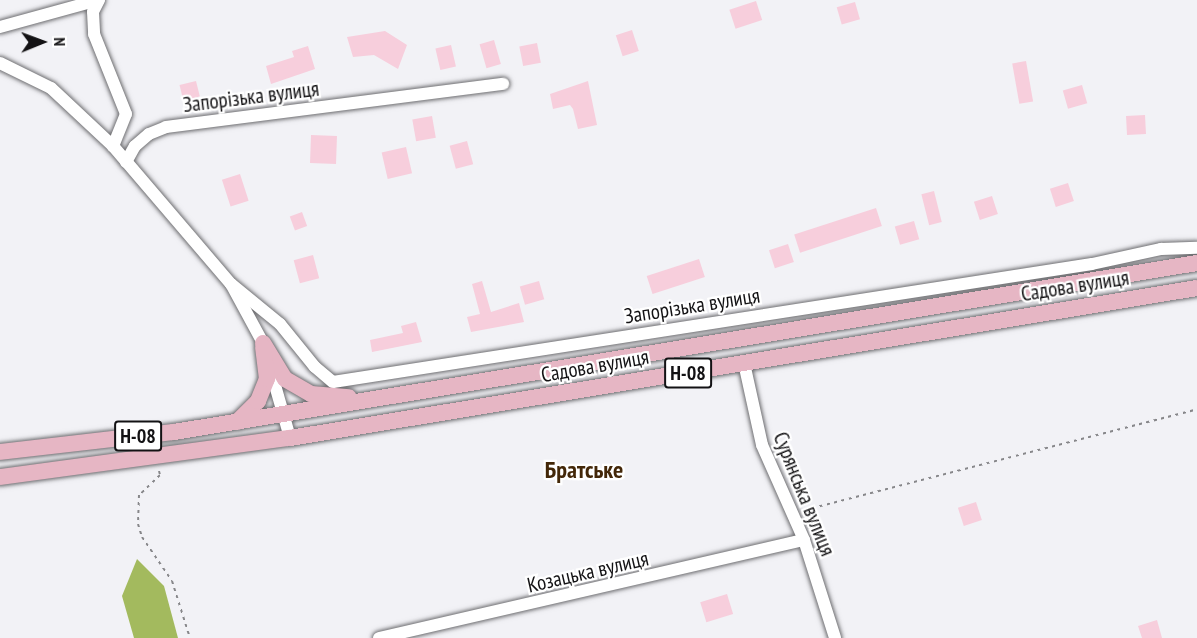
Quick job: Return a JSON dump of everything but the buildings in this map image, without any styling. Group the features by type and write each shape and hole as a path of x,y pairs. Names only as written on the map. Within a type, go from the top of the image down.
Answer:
{"main road":[{"name":"Садова вулиця","path":"281,415 1197,263"},
{"name":"Садова вулиця","path":"157,458 1197,288"},
{"path":"263,343 285,379 311,394 370,399"},
{"path":"237,422 258,401 267,380 263,343"},
{"name":"Н-08","path":"0,452 281,415"},
{"name":"Н-08","path":"0,477 157,458"}],"street":[{"path":"0,27 98,0"},
{"path":"98,0 93,12 94,34 126,114 113,146"},
{"path":"0,63 51,88 113,146 231,284 263,343 281,415 290,438"},
{"name":"Запорізька вулиця","path":"126,162 142,140 166,127 503,84"},
{"name":"Запорізька вулиця","path":"231,284 280,324 315,368 333,382 1092,264 1161,249 1197,248"},
{"name":"Сурянська вулиця","path":"744,363 762,445 804,540 835,638"},
{"name":"Козацька вулиця","path":"379,638 804,540"}],"path":[{"path":"792,513 1197,409"},
{"path":"157,458 160,475 139,495 138,524 142,537 172,581 190,638"}],"green space":[{"path":"137,559 164,586 178,638 134,638 122,596"}],"district":[{"name":"Братське","path":"584,470"}]}
